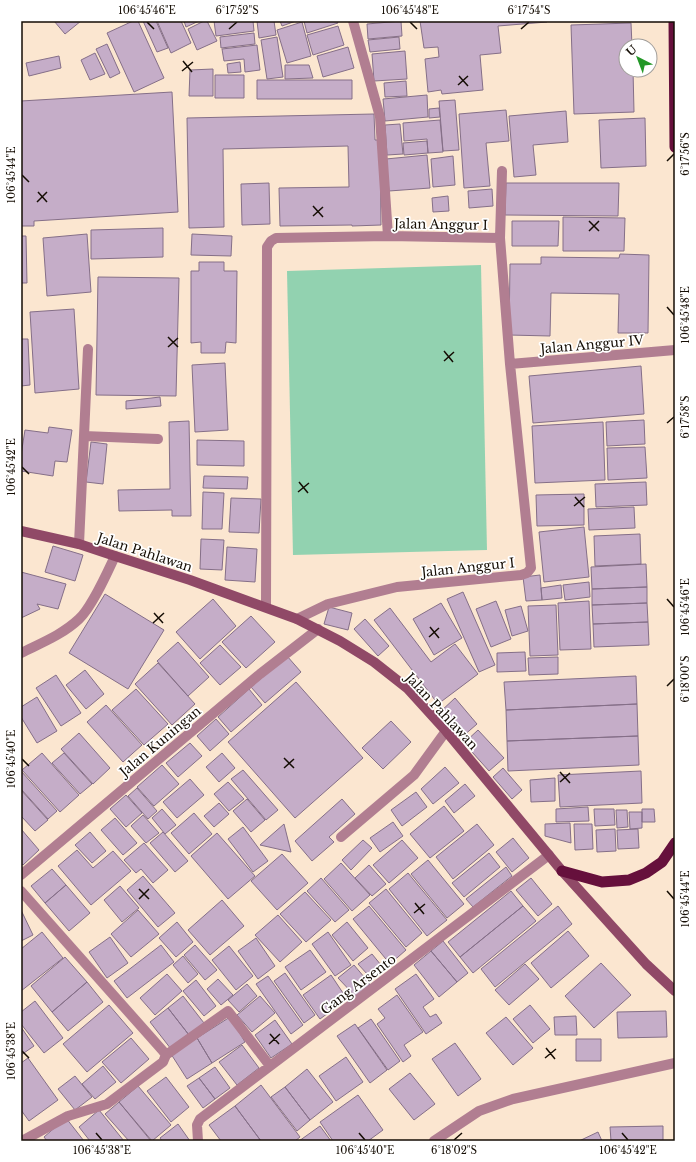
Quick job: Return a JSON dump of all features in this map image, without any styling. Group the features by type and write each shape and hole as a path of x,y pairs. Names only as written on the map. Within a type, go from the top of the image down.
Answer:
{"highway":[{"path":"674,21 675,147"},
{"path":"562,871 602,882 629,880 646,873 662,862 675,843"}],"main road":[{"name":"Jalan Pahlawan","path":"21,531 79,544 190,580 297,618 340,641 374,662 407,688 446,731 562,871 646,964 675,991"}],"street":[{"path":"353,21 380,116 388,236"},
{"path":"500,238 502,171"},
{"name":"Jalan Anggur I","path":"266,607 267,247 271,241 276,238 388,236 500,238 510,364 532,563 530,570 521,575 397,587 328,604 297,618"},
{"path":"79,544 88,349"},
{"name":"Jalan Anggur IV","path":"510,364 675,350"},
{"path":"84,436 158,439"},
{"path":"21,653 60,634 80,619 88,608 116,556"},
{"name":"Jalan Kuningan","path":"21,875 260,674 318,629"},
{"path":"341,837 414,774 446,731"},
{"name":"Gang Arsento","path":"198,1141 198,1125 200,1119 549,855"},
{"path":"21,891 166,1055"},
{"path":"23,1137 68,1116 108,1104 163,1062 166,1055 228,1010 270,1066"},
{"path":"434,1141 479,1111 513,1099 675,1063"}],"green space":[{"path":"481,265 487,550 293,555 287,271"}],"building":[{"path":"54,21 81,21 65,34"},
{"path":"133,21 138,21 164,78 134,92 107,33"},
{"path":"143,21 156,21 168,48 157,52"},
{"path":"157,21 181,21 191,43 171,53"},
{"path":"184,21 199,21 186,27"},
{"path":"207,21 217,41 197,50 188,29"},
{"path":"214,21 253,21 254,31 216,36"},
{"path":"257,21 274,21 276,35 259,38"},
{"path":"280,21 296,21 282,26"},
{"path":"304,21 337,21 338,23 307,33"},
{"path":"401,21 402,36 368,39 367,24"},
{"path":"420,21 547,22 498,26 501,53 480,55 483,90 442,94 441,90 428,92 425,59 439,57 438,47 424,48"},
{"path":"302,22 311,56 287,63 277,30"},
{"path":"631,23 632,38 618,38 618,78 633,78 634,112 574,114 571,25"},
{"path":"338,26 344,45 313,55 307,35"},
{"path":"254,33 255,44 221,48 220,37"},
{"path":"277,37 283,77 267,79 261,40"},
{"path":"399,37 400,49 370,52 368,40"},
{"path":"107,44 120,73 110,78 96,49"},
{"path":"257,45 260,70 245,72 244,59 224,61 222,49"},
{"path":"348,47 354,68 323,77 317,56"},
{"path":"405,51 407,79 374,81 372,54"},
{"path":"95,53 105,74 90,80 81,60"},
{"path":"59,56 61,68 29,76 26,63"},
{"path":"240,62 241,72 228,73 227,64"},
{"path":"285,65 309,65 313,78 285,79"},
{"path":"213,69 213,96 189,96 190,70"},
{"path":"215,75 244,75 244,98 215,98"},
{"path":"257,80 352,80 352,99 257,99"},
{"path":"406,81 407,96 385,97 384,83"},
{"path":"172,92 178,212 34,221 34,226 21,226 21,101"},
{"path":"427,95 428,117 385,121 383,99"},
{"path":"455,100 459,150 443,151 439,101"},
{"path":"439,108 440,117 429,118 429,109"},
{"path":"506,110 509,141 486,143 490,186 464,188 459,114"},
{"path":"566,111 568,142 533,145 536,175 514,177 509,116"},
{"path":"374,114 375,140 380,140 381,225 280,226 279,188 349,187 348,146 223,149 224,227 189,228 187,118"},
{"path":"645,118 646,166 601,168 599,120"},
{"path":"440,120 443,152 428,153 427,139 404,141 403,123"},
{"path":"400,124 403,154 387,155 385,125"},
{"path":"427,141 428,153 404,155 403,143"},
{"path":"427,155 430,188 389,191 386,159"},
{"path":"453,156 455,185 433,187 431,159"},
{"path":"269,183 270,224 242,225 241,184"},
{"path":"506,183 619,183 618,216 505,215"},
{"path":"492,189 493,206 469,208 468,191"},
{"path":"448,196 449,211 433,212 432,198"},
{"path":"563,217 625,218 624,251 563,251"},
{"path":"512,221 559,221 558,246 512,246"},
{"path":"163,228 163,257 91,259 91,230"},
{"path":"87,234 91,292 47,296 43,238"},
{"path":"192,234 232,236 231,256 191,255"},
{"path":"21,236 26,236 27,283 21,283"},
{"path":"620,254 649,255 648,333 618,333 619,294 551,293 550,336 509,335 510,264 541,264 541,257 619,258"},
{"path":"199,262 224,262 224,271 237,271 236,343 226,342 225,353 201,353 201,342 191,343 191,271 199,271"},
{"path":"98,277 179,278 176,396 96,395"},
{"path":"74,309 79,389 35,393 30,312"},
{"path":"21,339 28,339 30,385 21,386"},
{"path":"225,363 228,430 195,432 192,365"},
{"path":"641,366 644,414 533,423 529,376"},
{"path":"160,397 161,406 126,409 126,401"},
{"path":"644,420 645,444 607,446 606,422"},
{"path":"189,421 191,516 172,516 172,510 119,511 118,490 170,489 169,422"},
{"path":"603,422 605,480 535,483 532,426"},
{"path":"49,427 72,430 67,462 55,461 53,476 21,471 21,455 25,430 48,433"},
{"path":"197,440 244,441 244,466 197,465"},
{"path":"91,442 107,444 103,484 86,482"},
{"path":"645,447 647,478 608,480 607,448"},
{"path":"204,476 248,477 247,489 203,488"},
{"path":"646,482 647,505 596,507 595,484"},
{"path":"203,492 224,493 222,529 202,529"},
{"path":"584,494 584,525 537,526 536,495"},
{"path":"231,498 261,499 259,533 229,532"},
{"path":"634,507 635,528 589,530 588,509"},
{"path":"584,527 589,577 544,582 539,532"},
{"path":"640,534 641,564 595,566 594,536"},
{"path":"201,539 224,540 222,570 200,569"},
{"path":"53,546 83,555 75,581 45,572"},
{"path":"227,547 257,549 255,582 225,580"},
{"path":"646,564 647,587 592,589 591,567"},
{"path":"21,572 66,584 58,609 37,604 40,609 21,618"},
{"path":"540,575 542,600 526,601 523,577"},
{"path":"589,582 590,597 565,600 563,585"},
{"path":"561,585 562,598 542,600 541,588"},
{"path":"647,587 647,603 592,605 592,589"},
{"path":"463,592 495,665 479,672 447,599"},
{"path":"105,594 164,630 128,689 69,653"},
{"path":"213,599 236,626 200,659 176,632"},
{"path":"496,601 511,639 491,647 476,609"},
{"path":"589,601 591,649 560,650 558,603"},
{"path":"441,603 462,638 434,655 413,619"},
{"path":"647,603 648,622 593,624 592,605"},
{"path":"556,605 558,655 530,656 528,606"},
{"path":"521,606 528,631 512,636 505,610"},
{"path":"329,607 352,613 348,630 324,624"},
{"path":"390,608 431,662 455,644 478,674 438,704 374,620"},
{"path":"251,616 275,642 246,668 222,642"},
{"path":"365,619 389,646 378,656 354,629"},
{"path":"648,622 649,645 594,647 593,624"},
{"path":"178,642 209,677 188,696 157,661"},
{"path":"220,645 241,667 220,685 200,663"},
{"path":"525,652 526,671 497,672 497,653"},
{"path":"287,656 301,672 265,703 251,687"},
{"path":"558,657 558,674 529,675 528,658"},
{"path":"158,663 195,704 172,725 135,684"},
{"path":"85,670 104,694 86,709 66,685"},
{"path":"56,675 81,713 61,726 36,688"},
{"path":"636,676 637,704 506,710 504,682"},
{"path":"296,682 363,758 295,818 228,742"},
{"path":"136,689 168,724 144,745 112,710"},
{"path":"249,689 262,705 231,732 218,717"},
{"path":"37,697 57,731 37,743 21,717 21,707"},
{"path":"455,698 477,724 462,737 440,712"},
{"path":"637,704 638,736 507,741 506,710"},
{"path":"106,705 142,745 123,762 87,722"},
{"path":"216,719 229,734 210,751 197,736"},
{"path":"391,721 411,742 383,769 362,748"},
{"path":"478,730 504,758 489,771 464,743"},
{"path":"79,733 110,768 93,784 61,749"},
{"path":"638,736 639,765 508,771 507,741"},
{"path":"190,743 202,756 178,777 166,763"},
{"path":"42,753 79,795 60,812 22,770"},
{"path":"64,753 92,784 80,794 52,763"},
{"path":"222,753 235,768 219,782 206,767"},
{"path":"162,765 179,784 154,806 137,787"},
{"path":"445,767 459,783 433,804 421,789"},
{"path":"503,768 522,790 512,799 493,777"},
{"path":"243,770 278,810 266,820 231,779"},
{"path":"21,771 57,811 48,819 21,789"},
{"path":"641,771 642,803 560,807 558,775"},
{"path":"555,778 555,801 531,802 530,780"},
{"path":"190,779 204,795 177,818 163,802"},
{"path":"228,782 244,799 229,811 214,794"},
{"path":"465,784 475,796 454,813 445,801"},
{"path":"137,788 157,811 148,819 128,796"},
{"path":"21,790 48,820 35,831 21,816"},
{"path":"416,792 427,807 402,826 391,810"},
{"path":"126,795 142,813 126,827 110,809"},
{"path":"247,799 265,820 251,832 233,811"},
{"path":"342,799 355,814 329,837 334,842 312,861 295,841"},
{"path":"219,803 229,814 214,827 204,816"},
{"path":"444,806 464,831 430,858 410,834"},
{"path":"588,807 589,821 556,822 556,809"},
{"path":"162,809 176,825 165,834 152,818"},
{"path":"594,809 614,809 615,825 595,826"},
{"path":"642,809 654,809 655,822 642,822"},
{"path":"616,810 627,810 628,827 617,828"},
{"path":"629,812 642,812 642,828 630,829"},
{"path":"194,813 212,834 189,854 171,833"},
{"path":"143,815 159,833 146,843 131,826"},
{"path":"115,818 137,843 123,855 101,830"},
{"path":"393,822 403,836 380,852 370,838"},
{"path":"570,823 571,843 545,836 545,824"},
{"path":"284,824 291,852 260,845"},
{"path":"477,824 494,845 453,879 436,857"},
{"path":"574,824 592,824 593,849 575,850"},
{"path":"243,827 268,861 253,872 228,839"},
{"path":"21,829 39,850 23,865 21,863"},
{"path":"615,829 616,851 597,852 596,830"},
{"path":"638,829 639,848 618,849 617,830"},
{"path":"90,832 106,851 92,863 75,845"},
{"path":"163,832 188,861 175,872 150,843"},
{"path":"217,833 255,876 228,899 191,856"},
{"path":"513,838 529,858 512,872 496,852"},
{"path":"363,840 372,848 351,870 342,860"},
{"path":"402,840 418,858 389,883 373,865"},
{"path":"144,843 168,870 153,883 141,869 136,873 124,860"},
{"path":"77,850 93,868 113,851 131,871 91,905 58,866"},
{"path":"489,853 500,867 464,897 452,883"},
{"path":"282,854 308,883 277,910 251,881"},
{"path":"428,860 464,904 447,918 411,874"},
{"path":"341,863 370,895 352,911 324,879"},
{"path":"369,865 386,884 372,896 355,878"},
{"path":"506,867 512,876 473,907 466,899"},
{"path":"52,869 66,885 45,903 31,886"},
{"path":"408,873 447,920 427,936 389,889"},
{"path":"143,876 175,913 158,927 127,890"},
{"path":"321,878 349,910 335,922 307,891"},
{"path":"531,878 552,904 538,916 516,890"},
{"path":"66,885 90,913 69,931 45,903"},
{"path":"120,886 139,908 122,922 104,900"},
{"path":"386,889 422,933 406,947 369,903"},
{"path":"511,891 523,906 460,957 448,942"},
{"path":"305,892 331,920 306,942 280,914"},
{"path":"222,900 244,926 210,955 188,930"},
{"path":"369,906 406,950 390,964 353,919"},
{"path":"523,906 536,921 473,973 460,957"},
{"path":"558,906 572,924 495,987 481,969"},
{"path":"21,910 33,935 21,941"},
{"path":"138,910 159,934 131,957 111,934"},
{"path":"278,915 302,942 280,962 255,935"},
{"path":"177,922 193,942 176,957 159,938"},
{"path":"347,922 368,948 353,961 332,935"},
{"path":"568,931 589,956 551,988 531,963"},
{"path":"42,932 63,958 21,991 21,949"},
{"path":"328,932 351,965 335,976 312,944"},
{"path":"110,937 128,963 107,978 89,952"},
{"path":"256,938 275,966 258,979 238,951"},
{"path":"443,941 468,973 457,982 431,951"},
{"path":"161,945 174,962 127,998 114,981"},
{"path":"195,945 217,970 205,980 184,955"},
{"path":"229,946 253,976 236,990 212,960"},
{"path":"310,950 326,972 301,990 285,967"},
{"path":"431,951 457,982 439,997 414,965"},
{"path":"372,954 381,965 368,975 358,964"},
{"path":"183,956 198,974 188,983 173,965"},
{"path":"65,957 87,982 52,1012 31,986"},
{"path":"601,963 631,995 594,1028 565,996"},
{"path":"525,964 539,979 509,1005 495,990"},
{"path":"354,965 370,984 356,997 338,978"},
{"path":"285,973 315,1015 304,1023 274,981"},
{"path":"167,974 182,991 155,1015 140,998"},
{"path":"416,974 434,999 423,1007 430,1017 436,1014 442,1023 426,1034 395,989"},
{"path":"331,975 347,999 320,1019 303,995"},
{"path":"268,976 303,1025 291,1034 256,984"},
{"path":"218,979 233,995 221,1005 207,989"},
{"path":"196,980 216,1006 204,1016 183,991"},
{"path":"87,982 103,1002 68,1031 52,1012"},
{"path":"247,984 257,996 239,1012 228,1000"},
{"path":"397,995 423,1032 404,1045 411,1056 403,1062 377,1024 385,1018 378,1009"},
{"path":"183,996 204,1023 189,1035 168,1008"},
{"path":"260,996 275,1013 252,1032 237,1015"},
{"path":"35,1001 63,1038 44,1053 21,1024 21,1012"},
{"path":"109,1005 133,1033 87,1072 63,1044"},
{"path":"530,1005 550,1029 533,1043 513,1019"},
{"path":"168,1008 189,1035 171,1049 150,1022"},
{"path":"666,1011 667,1037 618,1038 617,1012"},
{"path":"576,1016 577,1035 555,1035 554,1017"},
{"path":"230,1017 245,1042 212,1063 197,1038"},
{"path":"506,1017 533,1048 513,1065 486,1033"},
{"path":"371,1019 400,1061 388,1070 358,1028"},
{"path":"275,1020 292,1044 271,1058 255,1035"},
{"path":"355,1024 387,1070 370,1083 337,1036"},
{"path":"21,1027 34,1046 21,1055"},
{"path":"131,1038 149,1059 121,1083 102,1062"},
{"path":"197,1038 212,1063 187,1079 171,1054"},
{"path":"576,1039 601,1039 601,1061 576,1061"},
{"path":"455,1043 481,1079 458,1096 432,1059"},
{"path":"242,1045 259,1068 237,1085 219,1062"},
{"path":"346,1057 363,1082 336,1101 319,1076"},
{"path":"28,1058 58,1100 29,1121 21,1110 21,1063"},
{"path":"103,1066 116,1082 95,1099 82,1084"},
{"path":"215,1067 230,1088 215,1099 199,1078"},
{"path":"307,1069 333,1102 310,1120 285,1087"},
{"path":"410,1073 435,1104 414,1120 389,1089"},
{"path":"75,1076 92,1097 75,1110 58,1089"},
{"path":"166,1077 189,1107 171,1122 147,1091"},
{"path":"199,1078 215,1099 203,1108 187,1086"},
{"path":"261,1085 300,1137 295,1141 261,1141 235,1106"},
{"path":"138,1086 171,1125 152,1141 119,1102"},
{"path":"285,1087 310,1120 297,1131 271,1097"},
{"path":"358,1095 383,1130 368,1141 333,1141 320,1122"},
{"path":"119,1102 151,1141 129,1141 105,1114"},
{"path":"235,1106 261,1141 221,1141 209,1125"},
{"path":"99,1110 124,1141 90,1141 79,1127"},
{"path":"66,1118 84,1141 47,1141 44,1137"},
{"path":"178,1124 190,1141 162,1141 160,1138"},
{"path":"320,1126 331,1141 299,1141"},
{"path":"663,1126 663,1141 611,1141 610,1127"},
{"path":"598,1132 602,1141 579,1141"}]}
